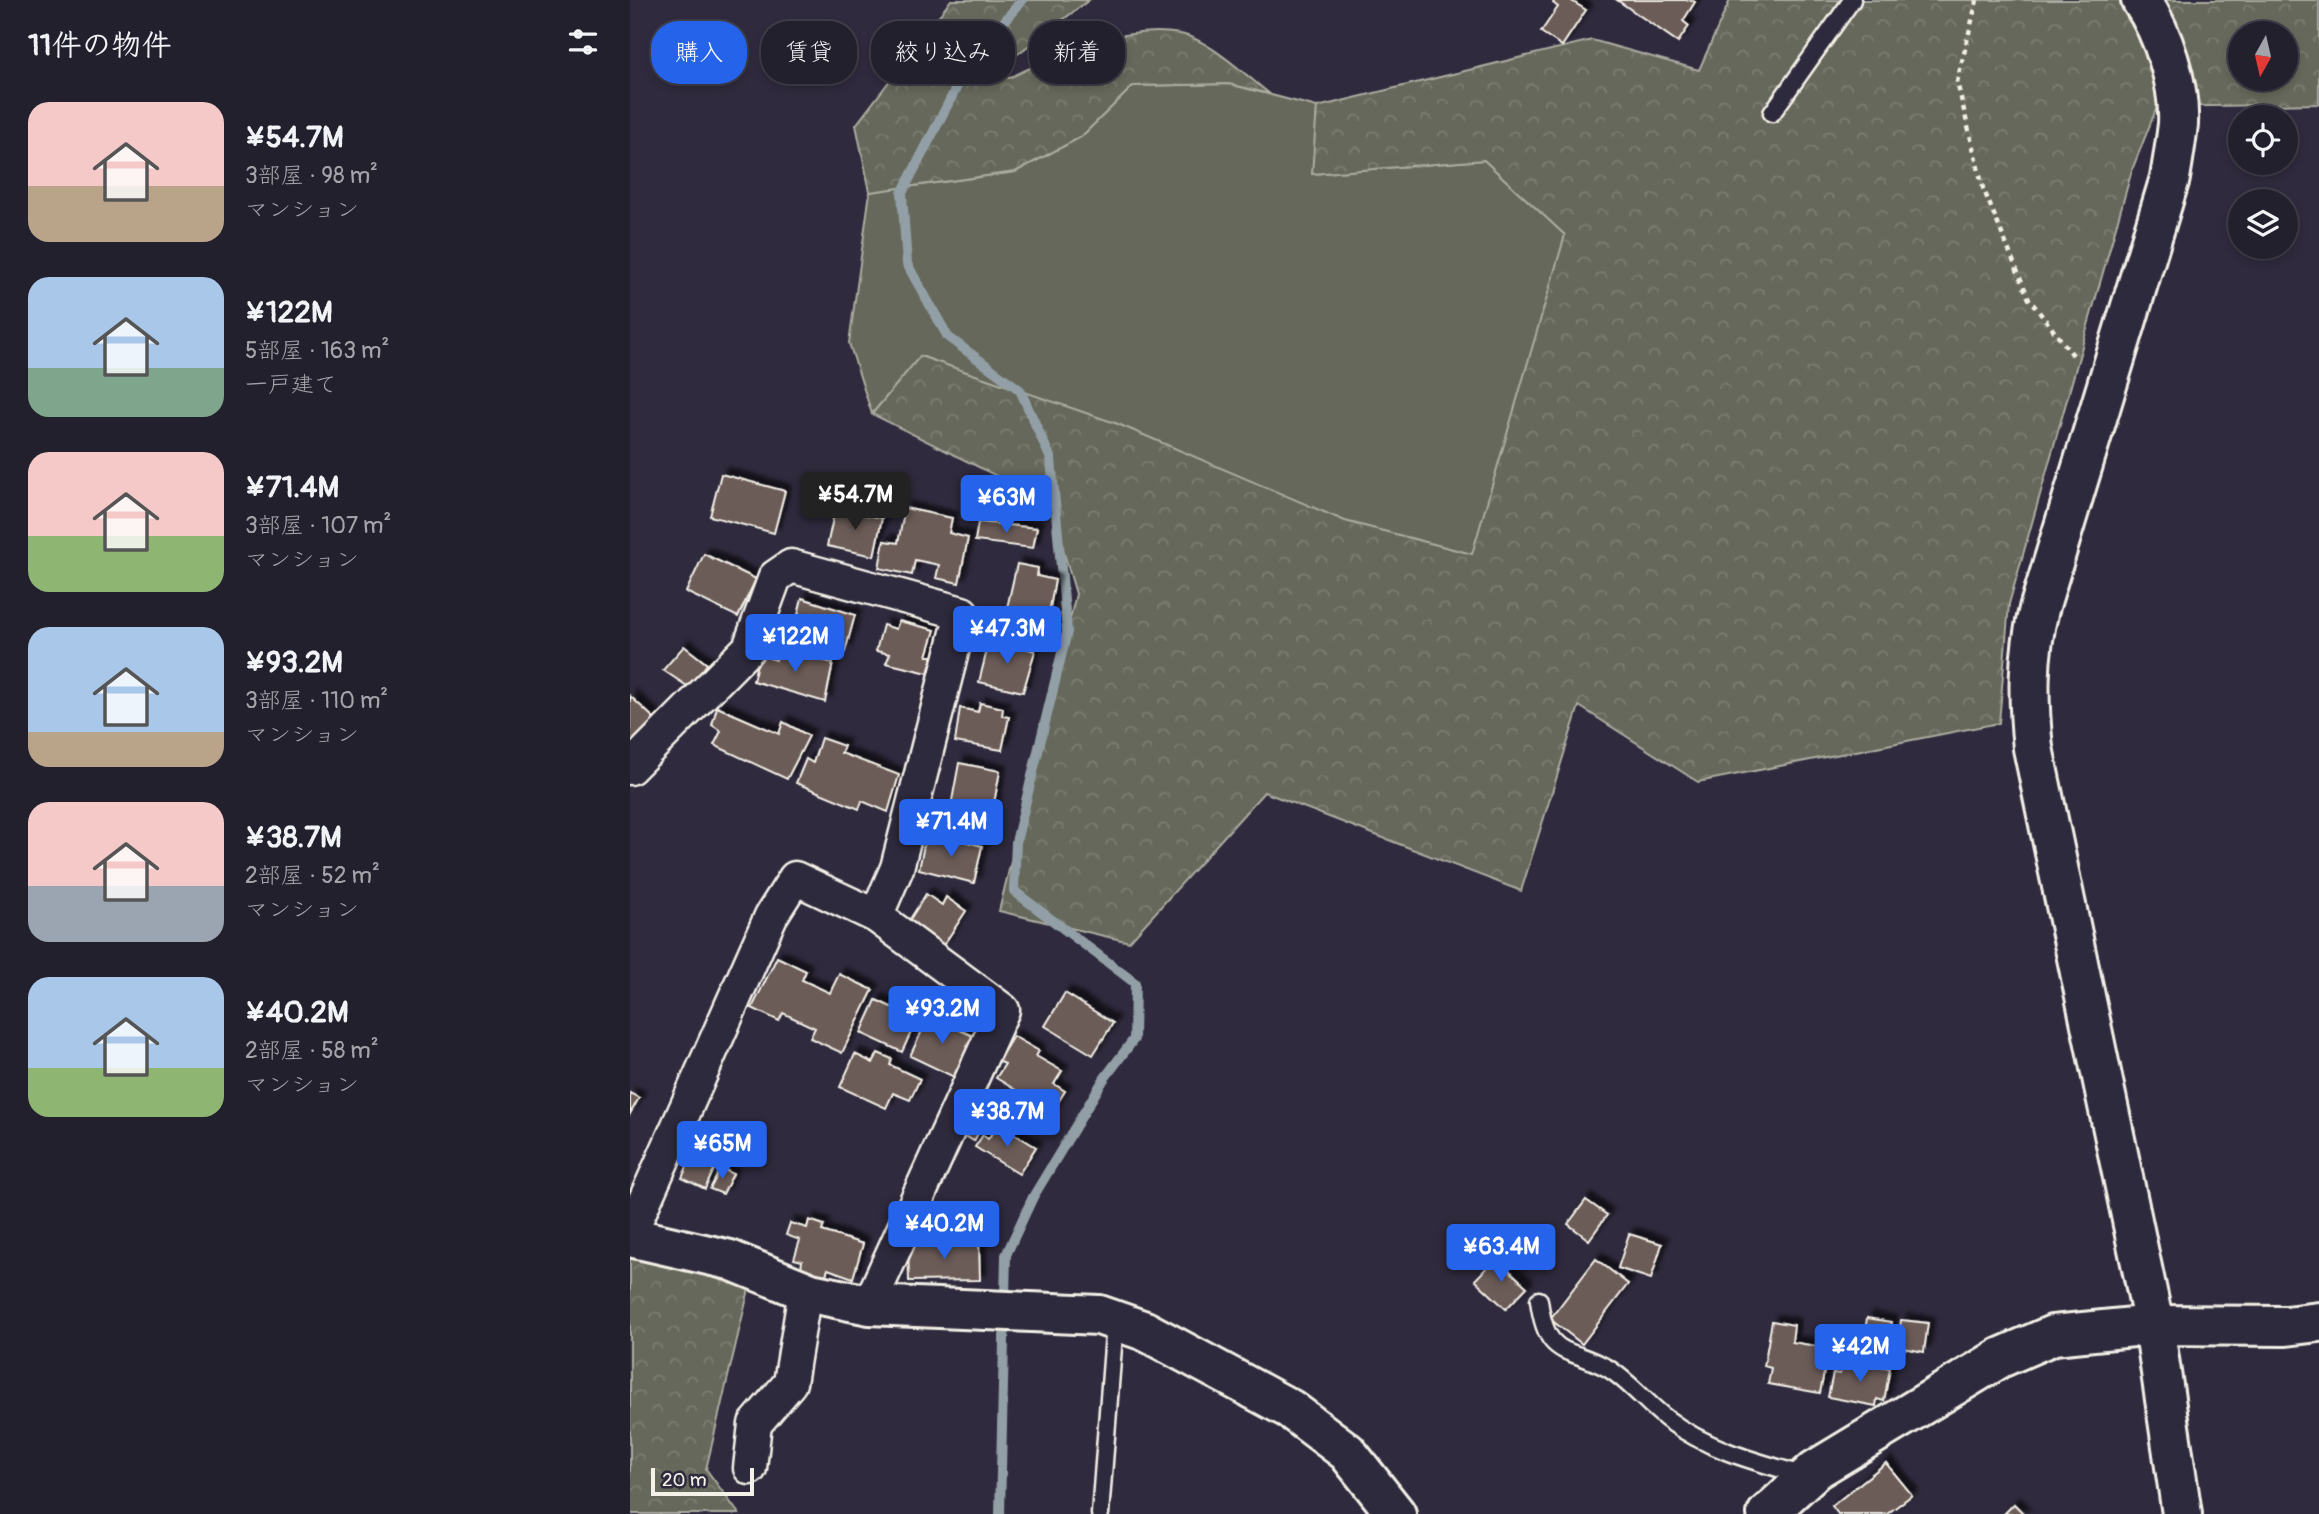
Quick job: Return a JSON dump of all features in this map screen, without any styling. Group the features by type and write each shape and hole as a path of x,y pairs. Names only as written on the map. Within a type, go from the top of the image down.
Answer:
{"street":[{"path":"2141,0 2165,52 2175,88 2178,122 2170,178 2033,635 2027,692 2033,748 2154,1325 2182,1514"},
{"path":"630,768 749,648 775,577 791,566 962,613 897,868 876,916"},
{"path":"869,1305 1003,1010 876,916 795,878 771,916 630,1236 730,1260 805,1291 869,1305 1099,1315 1145,1331 1290,1409 1348,1452 1396,1514"},
{"path":"750,1468 755,1424 790,1383 805,1291"},
{"path":"1767,1514 1808,1476 2000,1358 2053,1335 2154,1325 2286,1326 2319,1322"}],"lane":[{"path":"1772,113 1852,0"},
{"path":"1539,1300 1543,1329 1564,1352 1610,1370 1668,1420 1728,1454 1808,1476"},
{"path":"1100,1514 1115,1321"}],"path":[{"path":"1977,0 1957,82 1983,188 2029,299 2104,396"}],"green space":[{"path":"951,0 1089,0 1061,21 1029,21 1029,45 1015,56 1015,21 935,21"},
{"path":"1730,0 2319,0 2319,104 2157,107 2132,170 2009,604 1999,723 1698,782 1579,706 1521,891 1264,792 1129,942 999,911 1076,594 1049,502 872,414 920,356 1118,424 1345,521 1472,554 1565,235 1484,160 1312,174 1317,107 1592,40 1699,70"},
{"path":"1159,32 1191,37 1227,59 1270,94 1229,84 1133,86 1081,137 1015,172 870,192 856,125 887,84 1015,84 1015,75 1029,69 1029,84 1125,84 1125,35 1137,33"},
{"path":"1229,84 1317,107 1313,174 1484,160 1565,235 1486,578 921,356 872,414 849,343 870,192 1015,172 1081,137 1133,86"},
{"path":"630,1251 749,1289 706,1469 739,1514 630,1514"}],"building":[{"path":"1555,0 1570,0 1586,10 1562,46 1541,32 1558,7 1553,3"},
{"path":"1617,0 1695,2 1683,21 1689,26 1678,42"},
{"path":"721,474 785,491 774,533 710,516"},
{"path":"905,508 952,518 949,533 968,538 959,583 936,578 939,565 915,560 912,575 879,568 884,541 898,543"},
{"path":"835,509 882,518 874,556 827,546"},
{"path":"978,522 1037,528 1033,548 975,541"},
{"path":"704,554 756,579 738,617 686,592"},
{"path":"1017,564 1038,568 1037,576 1055,580 1046,630 1004,621"},
{"path":"802,598 855,615 845,652 793,636"},
{"path":"899,621 935,630 927,656 933,656 928,673 886,663 890,654 876,651 883,625 896,629"},
{"path":"990,638 1035,651 1023,692 979,682"},
{"path":"684,646 707,664 690,688 663,670"},
{"path":"779,649 833,663 825,702 753,681 759,655 776,660"},
{"path":"630,696 656,720 630,747"},
{"path":"980,703 1003,708 1002,716 1009,717 1002,750 955,742 960,708 978,712"},
{"path":"717,707 779,734 783,722 809,736 787,779 714,745 721,731 712,725"},
{"path":"821,738 844,746 841,753 899,775 888,812 862,801 859,809 796,783 806,759 813,763"},
{"path":"959,763 1000,771 992,814 951,806"},
{"path":"926,836 956,844 956,839 982,846 974,883 919,869"},
{"path":"926,894 942,905 946,897 966,911 943,946 907,924"},
{"path":"777,957 806,971 802,980 830,993 839,974 873,990 842,1053 810,1038 815,1028 783,1013 779,1021 752,1008"},
{"path":"1065,993 1113,1023 1093,1055 1045,1026"},
{"path":"876,1000 917,1019 902,1052 861,1033"},
{"path":"929,1016 973,1036 954,1077 910,1056"},
{"path":"1013,1036 1039,1051 1036,1056 1062,1071 1054,1084 1065,1091 1052,1112 996,1078 1005,1064 998,1061"},
{"path":"878,1053 892,1059 890,1065 920,1079 910,1100 893,1093 886,1108 840,1087 855,1054 873,1063"},
{"path":"630,1093 639,1098 630,1114"},
{"path":"973,1112 986,1118 974,1141 962,1134"},
{"path":"998,1124 1036,1147 1019,1174 975,1147 983,1135 988,1139"},
{"path":"693,1153 717,1163 705,1189 682,1178"},
{"path":"721,1168 733,1174 723,1194 710,1189"},
{"path":"1586,1200 1607,1215 1589,1240 1568,1224"},
{"path":"809,1220 824,1225 822,1231 863,1244 853,1278 828,1269 825,1277 801,1269 802,1261 794,1259 800,1240 786,1235 790,1223 807,1228"},
{"path":"1629,1234 1662,1244 1651,1279 1618,1268"},
{"path":"979,1241 980,1280 909,1281 908,1243"},
{"path":"1496,1258 1527,1287 1506,1309 1475,1280"},
{"path":"1596,1259 1628,1284 1582,1344 1550,1319"},
{"path":"1867,1318 1891,1322 1888,1346 1863,1343"},
{"path":"1901,1320 1928,1323 1924,1352 1898,1347"},
{"path":"1772,1321 1794,1325 1792,1342 1839,1350 1836,1369 1825,1368 1820,1393 1768,1384 1771,1368 1764,1366"},
{"path":"1857,1362 1890,1368 1884,1401 1877,1399 1876,1406 1828,1397 1833,1373 1840,1374 1842,1365 1856,1367"},
{"path":"1886,1463 1912,1495 1887,1514 1838,1514 1832,1506"},
{"path":"2014,1504 2024,1514 2004,1514"}],"waterway":[{"path":"1000,1514 1006,1255 1033,1197 1104,1079 1134,1039 1135,983 1014,891 1016,842 1067,632 1051,459 1020,390 948,337 907,264 902,193 967,67 1022,0"}]}
